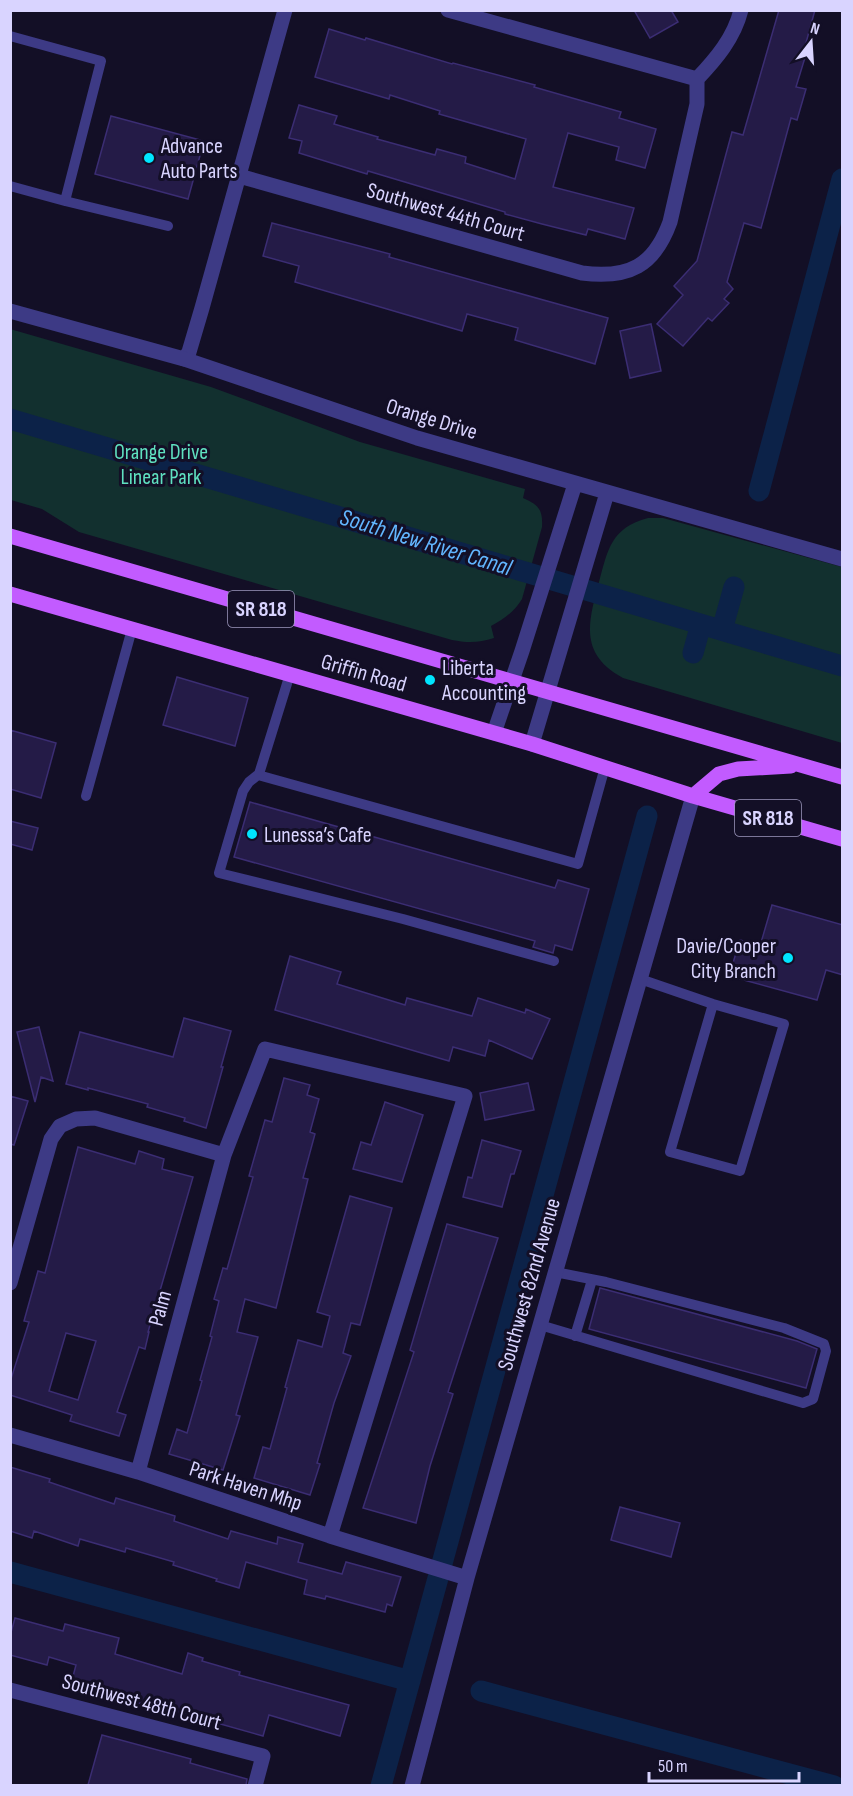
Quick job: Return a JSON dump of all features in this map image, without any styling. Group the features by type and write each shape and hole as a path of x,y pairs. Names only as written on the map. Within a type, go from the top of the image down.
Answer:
{"main road":[{"name":"Griffin Road","path":"10,536 843,777"},
{"name":"Griffin Road","path":"10,594 532,744 693,796 843,839"},
{"path":"693,796 718,774 738,769 806,766"}],"street":[{"path":"184,359 189,352 285,10"},
{"path":"448,10 697,79 728,42 741,10"},
{"name":"Southwest 44th Court","path":"239,176 582,273 602,275 622,273 640,265 654,253 663,240 670,222 697,104 697,79"},
{"name":"Orange Drive","path":"10,311 184,359 417,438 843,559"},
{"path":"494,733 575,484"},
{"path":"532,744 559,660 607,493"},
{"name":"Southwest 82nd Avenue","path":"412,1785 466,1578 693,796"},
{"name":"Palm","path":"138,1472 224,1155 265,1049 465,1095 330,1536"},
{"path":"10,1282 51,1139 60,1126 76,1119 95,1118 224,1155"},
{"name":"Park Haven Mhp","path":"10,1436 138,1472 330,1536 466,1578"},
{"name":"Southwest 48th Court","path":"10,1690 263,1756 255,1785"}],"lane":[{"path":"10,36 101,61 64,201"},
{"path":"10,186 168,226"},
{"path":"86,796 132,629"},
{"path":"290,674 258,776 249,782 243,791 219,873 403,919 554,961"},
{"path":"258,776 578,864 605,767"},
{"path":"640,979 713,1004 784,1024 740,1171 670,1152 713,1004"},
{"path":"540,1325 803,1403 813,1399 826,1351 824,1344 784,1328 555,1272"},
{"path":"575,1336 592,1280"}],"green space":[{"name":"Orange Drive Linear Park","path":"10,329 211,387 360,442 525,489 523,498 539,509 542,516 542,527 522,599 508,615 491,626 494,638 473,642 452,640 79,532 42,509 11,500"},
{"path":"648,518 663,518 842,567 842,743 623,678 599,659 593,648 590,624 605,559 613,541 619,534 636,522"}],"building":[{"path":"634,10 671,10 678,22 650,38"},
{"path":"779,10 815,10 804,50 807,51 796,87 806,89 797,120 791,118 761,228 744,223 727,282 733,289 724,299 729,303 712,321 708,318 683,346 657,324 683,295 674,286 697,261 732,132 743,135"},
{"path":"329,29 535,85 534,87 621,112 619,118 656,129 645,168 616,160 619,147 568,133 553,187 634,208 625,239 588,229 586,235 542,224 368,171 367,174 299,153 302,141 289,138 299,105 337,116 334,124 378,137 377,139 435,155 437,149 466,157 465,163 515,179 526,139 439,114 440,111 390,95 389,99 315,77"},
{"name":"Advance Auto Parts","path":"111,116 204,141 188,199 95,174"},
{"path":"272,223 390,254 389,257 608,318 595,364 515,340 518,328 467,314 462,331 295,282 299,266 263,256"},
{"path":"651,324 661,371 630,378 620,331"},
{"path":"177,677 248,698 235,746 163,725"},
{"path":"10,730 56,743 41,798 10,789"},
{"path":"250,802 555,888 558,880 589,889 572,950 555,945 553,953 533,947 535,941 234,857"},
{"path":"10,821 38,828 32,850 10,844"},
{"name":"Davie/Cooper City Branch","path":"772,905 843,925 843,975 826,970 817,1000 729,976 740,940 760,946"},
{"path":"290,956 341,972 337,984 405,1005 407,998 472,1016 478,998 525,1013 526,1009 550,1019 532,1059 489,1040 485,1056 453,1047 449,1061 275,1010"},
{"path":"184,1018 231,1031 206,1128 184,1121 185,1118 147,1107 148,1104 66,1084 80,1032 173,1057"},
{"path":"39,1027 53,1081 41,1077 35,1102 17,1032"},
{"path":"284,1078 310,1085 307,1095 319,1099 310,1132 315,1134 303,1178 308,1179 276,1308 245,1299 237,1332 258,1337 236,1415 240,1416 223,1470 169,1454 177,1429 187,1433 212,1337 210,1336 219,1301 214,1299 223,1268 227,1269 253,1177 249,1176 265,1120 272,1122"},
{"path":"528,1083 534,1110 485,1120 480,1093"},
{"path":"10,1096 28,1101 14,1145 10,1144"},
{"path":"385,1102 423,1115 402,1182 353,1169 361,1142 371,1145"},
{"path":"482,1140 521,1151 514,1174 511,1174 502,1207 463,1197 468,1177 472,1178"},
{"path":"78,1147 135,1164 139,1151 164,1159 162,1169 193,1177 145,1349 139,1347 117,1412 126,1415 119,1436 70,1421 72,1415 10,1395 10,1382 29,1322 24,1321 38,1271 45,1273","holes":["66,1333 96,1341 78,1400 49,1391"]},
{"path":"350,1196 392,1208 360,1325 351,1323 343,1353 351,1356 334,1403 317,1463 320,1464 310,1495 254,1478 263,1447 270,1449 298,1340 322,1347 330,1316 317,1312"},
{"path":"447,1224 498,1238 448,1392 453,1394 430,1466 416,1523 363,1508 414,1352 410,1350"},
{"path":"600,1288 797,1341 817,1349 806,1388 589,1329"},
{"path":"10,1467 50,1479 49,1482 114,1504 116,1498 175,1516 174,1521 228,1539 231,1531 277,1544 278,1537 303,1544 298,1562 342,1574 346,1562 401,1577 392,1606 387,1604 385,1612 326,1596 325,1599 304,1594 307,1580 246,1562 239,1588 173,1565 174,1562 126,1548 125,1552 80,1539 78,1546 34,1531 32,1538 10,1531"},
{"path":"620,1507 680,1523 671,1557 611,1540"},
{"path":"15,1618 63,1631 65,1624 119,1638 115,1654 182,1674 188,1653 203,1658 202,1661 240,1672 239,1675 349,1705 340,1736 269,1715 263,1736 71,1684 76,1665 49,1657 47,1665 10,1655 10,1636"},
{"path":"102,1735 191,1759 190,1763 247,1779 246,1785 88,1785"}],"waterway":[{"path":"759,491 842,179"},
{"name":"South New River Canal","path":"10,419 842,666"},
{"path":"722,630 734,587"},
{"path":"693,653 701,624"},
{"path":"381,1786 647,816"},
{"path":"10,1572 410,1681"},
{"path":"481,1691 834,1786"}],"place":[{"name":"Advance Auto Parts","path":"149,158"},
{"name":"Liberta Accounting","path":"430,680"},
{"name":"Lunessa’s Cafe","path":"252,834"},
{"name":"Davie/Cooper City Branch","path":"788,958"}]}
